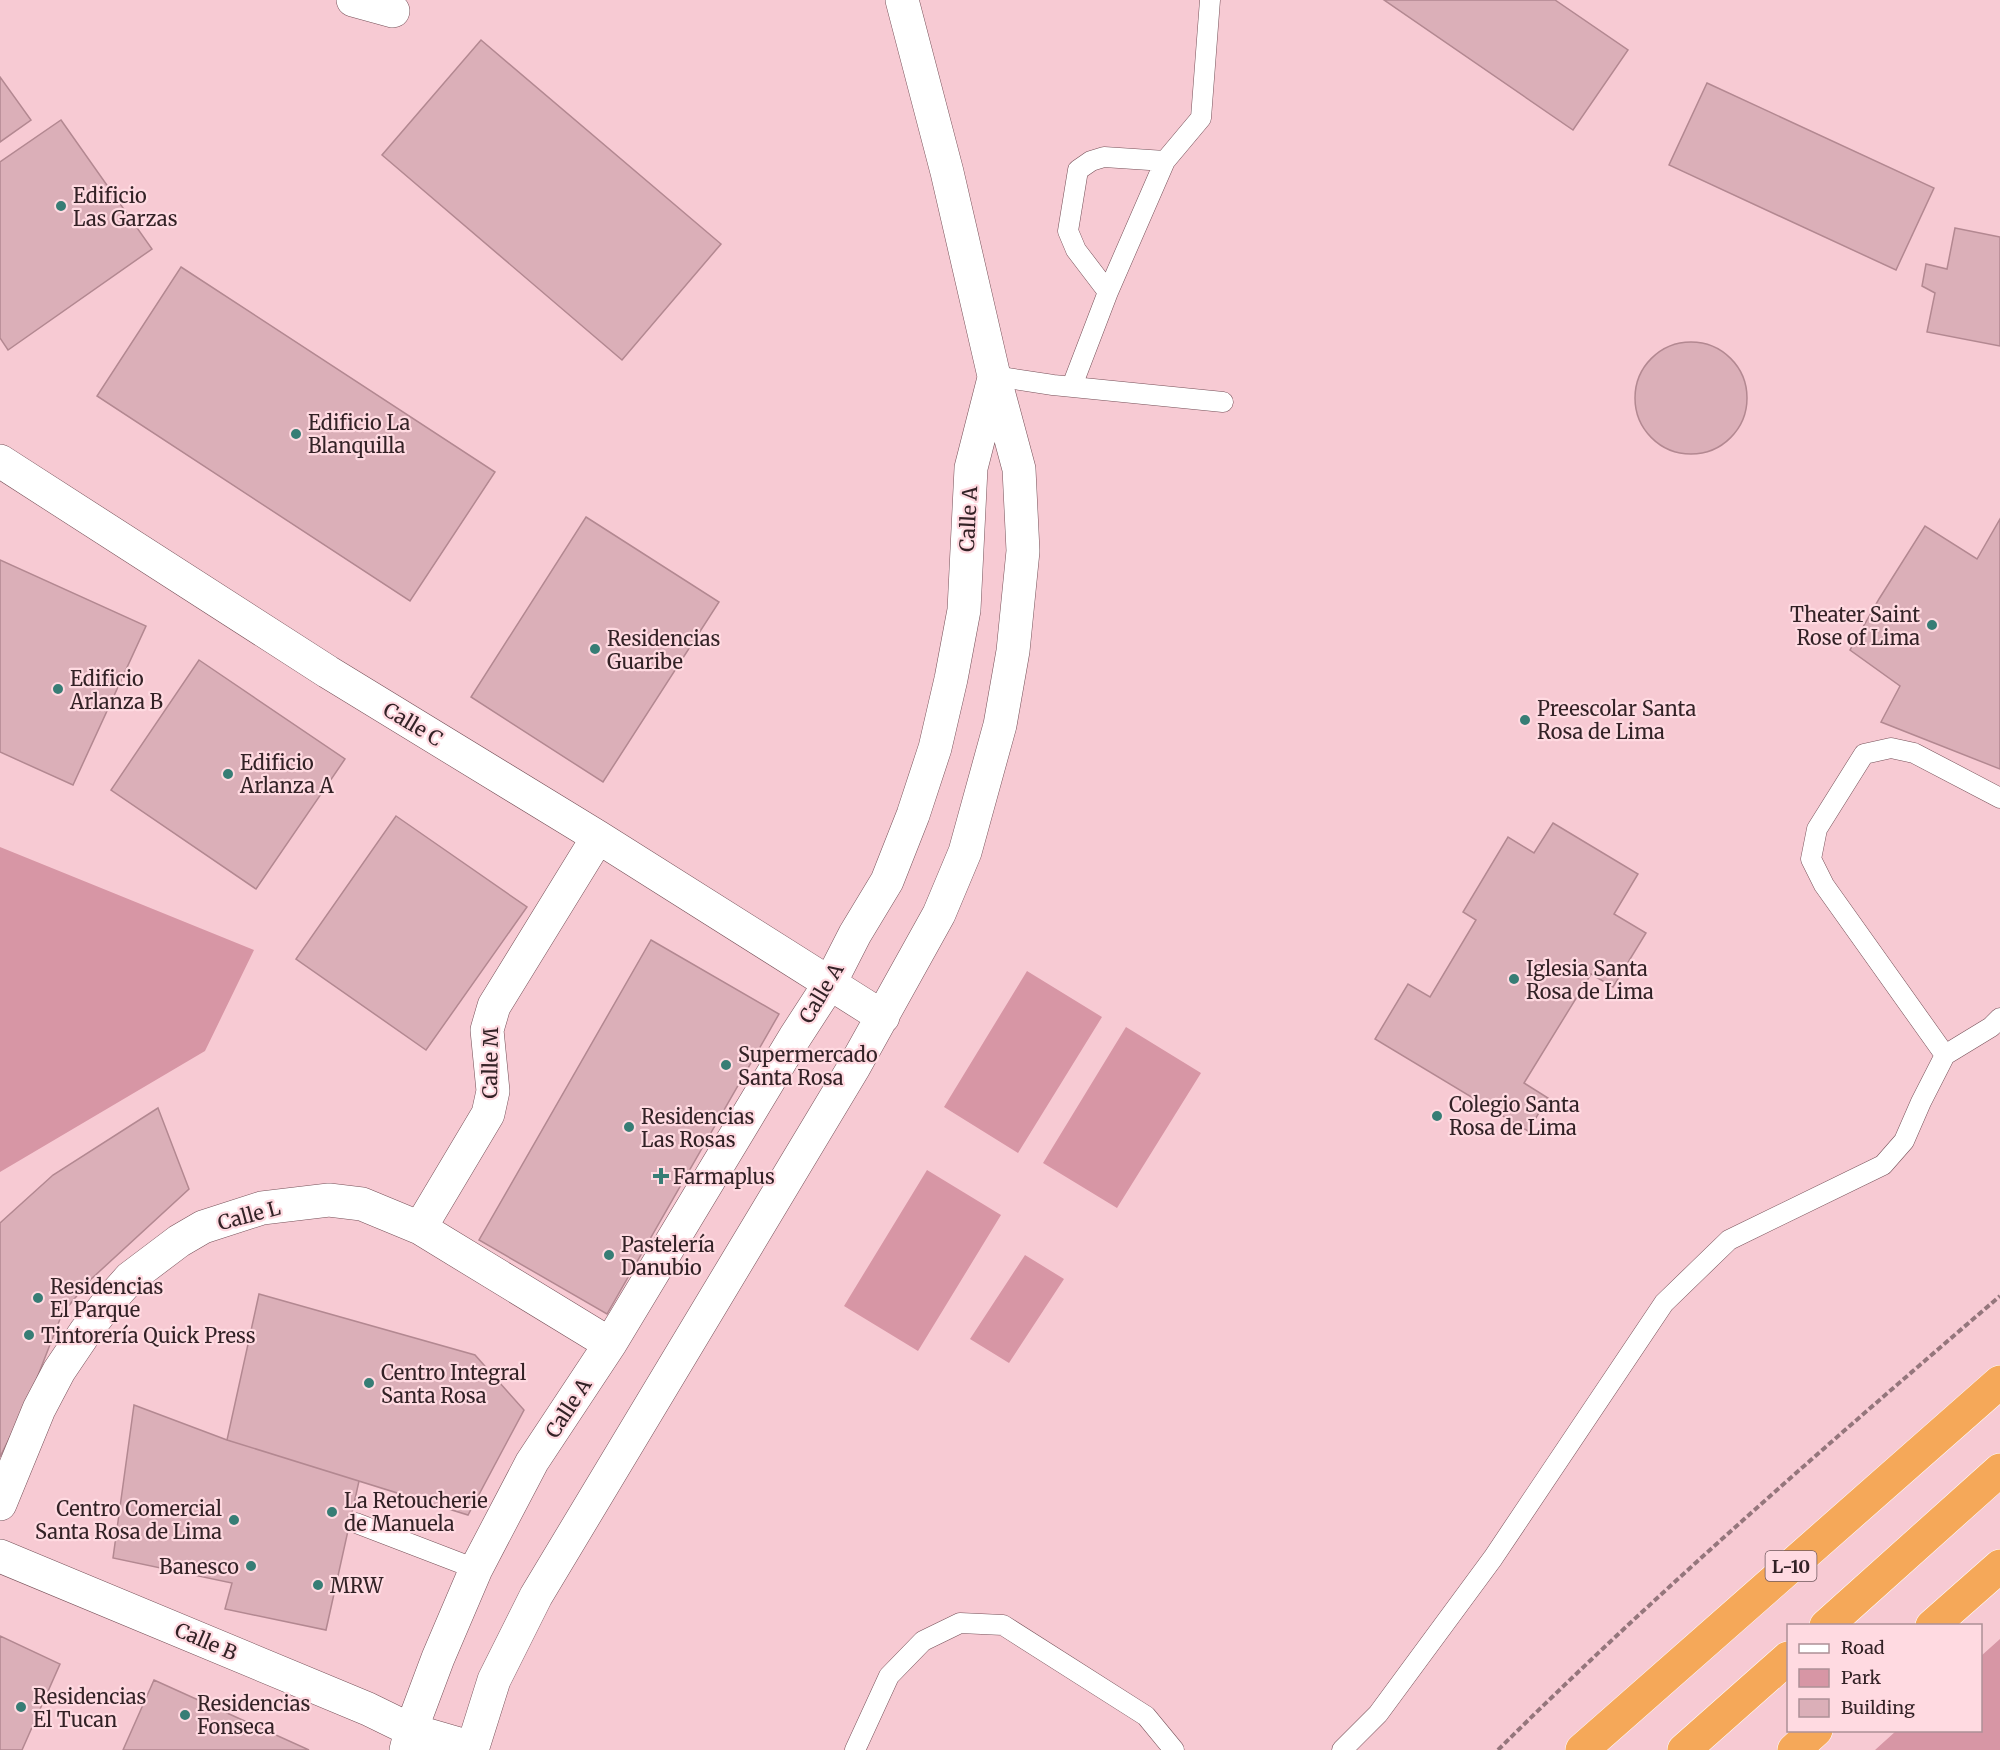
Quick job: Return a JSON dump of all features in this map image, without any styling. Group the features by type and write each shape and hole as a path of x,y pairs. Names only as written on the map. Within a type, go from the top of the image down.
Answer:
{"highway":[{"name":"L-10","path":"1582,1750 2000,1382"},
{"path":"1828,1624 2000,1470"},
{"path":"1934,1624 2000,1566"},
{"path":"1684,1750 1787,1659"},
{"path":"1794,1750 1815,1732"}],"street":[{"path":"353,0 393,11"},
{"name":"Calle A","path":"473,1749 494,1680 536,1596 883,1017 939,914 965,852 999,724 1013,651 1023,550 1019,469 994,376 947,172 902,0"},
{"name":"Calle A","path":"408,1740 438,1659 476,1569 532,1462 610,1344 830,983 855,934 887,881 934,748 964,610 971,468 994,376"},
{"name":"Calle C","path":"0,460 328,672 597,837 883,1017"},
{"name":"Calle M","path":"420,1228 488,1114 493,1091 487,1030 494,1006 597,837"},
{"name":"Calle L","path":"0,1504 39,1409 59,1371 86,1331 130,1278 179,1241 203,1227 262,1208 329,1200 362,1204 420,1228 610,1344"},
{"name":"Calle B","path":"0,1556 368,1708 408,1740 473,1749"}],"lane":[{"path":"1072,386 1108,292 1165,161 1201,118 1210,0"},
{"path":"1108,292 1076,250 1068,231 1078,170 1091,161 1104,157 1165,161"},
{"path":"994,376 1223,402"},
{"path":"1945,1055 1824,885 1811,859 1817,829 1864,754 1891,748 1914,753 2000,798"},
{"path":"1342,1750 1378,1714 1493,1558 1664,1303 1729,1240 1883,1165 1904,1141 1945,1055 1991,1027 2000,1018"},
{"path":"356,1523 476,1569"},
{"path":"855,1750 889,1676 923,1641 960,1623 1003,1625 1146,1716 1174,1750"}],"path":[{"path":"1498,1750 1574,1675 1805,1463 2000,1296"}],"green space":[{"path":"0,847 254,950 205,1051 0,1172"},
{"path":"1027,971 1102,1017 1018,1153 944,1107"},
{"path":"1126,1027 1201,1073 1117,1208 1043,1163"},
{"path":"927,1170 1001,1215 918,1351 844,1306"},
{"path":"1025,1255 1064,1279 1009,1363 970,1339"},
{"path":"2000,1639 2000,1750 1875,1750 1895,1732 1982,1732 1982,1655"}],"building":[{"path":"1384,0 1555,0 1628,50 1573,130"},
{"path":"481,40 721,244 622,360 382,155"},
{"path":"0,77 31,120 0,142"},
{"path":"1707,83 1934,188 1896,270 1669,165"},
{"name":"Edificio Las Garzas","path":"61,120 152,249 8,350 0,338 0,162"},
{"path":"1955,228 2000,237 2000,346 1927,332 1935,293 1922,286 1926,264 1947,269"},
{"name":"Edificio La Blanquilla","path":"181,267 495,472 410,601 97,396"},
{"path":"1691,342 1713,346 1731,358 1743,376 1747,398 1743,420 1731,438 1713,450 1691,454 1669,450 1651,438 1639,420 1635,398 1639,376 1651,358 1669,346"},
{"name":"Residencias Guaribe","path":"586,517 719,602 603,782 471,697"},
{"name":"Theater Saint Rose of Lima","path":"2000,519 2000,769 1881,722 1900,686 1850,650 1925,526 1977,559"},
{"name":"Edificio Arlanza B","path":"0,560 146,626 73,785 0,752"},
{"name":"Edificio Arlanza A","path":"199,660 345,759 256,889 111,790"},
{"path":"396,816 527,907 426,1050 296,959"},
{"name":"Iglesia Santa Rosa de Lima","path":"1553,823 1638,874 1614,914 1646,933 1613,987 1591,974 1524,1083 1548,1098 1528,1131 1375,1039 1408,984 1430,997 1476,920 1463,912 1508,837 1534,853"},
{"name":"Residencias Las Rosas","path":"651,940 779,1014 607,1314 479,1240"},
{"name":"Residencias El Parque","path":"158,1108 189,1189 89,1281 62,1314 28,1401 0,1457 0,1223 53,1175"},
{"name":"Centro Integral Santa Rosa","path":"259,1294 475,1355 524,1410 468,1515 227,1440"},
{"name":"Centro Comercial Santa Rosa de Lima","path":"134,1405 227,1440 359,1481 326,1630 225,1609 232,1583 113,1558"},
{"name":"Residencias El Tucan","path":"0,1636 60,1664 22,1750 0,1750"},
{"name":"Residencias Fonseca","path":"154,1680 309,1750 123,1750"}],"place":[{"name":"Edificio Las Garzas","path":"61,206"},
{"name":"Edificio La Blanquilla","path":"296,434"},
{"name":"Theater Saint Rose of Lima","path":"1932,625"},
{"name":"Residencias Guaribe","path":"595,649"},
{"name":"Edificio Arlanza B","path":"58,689"},
{"name":"Preescolar Santa Rosa de Lima","path":"1525,720"},
{"name":"Edificio Arlanza A","path":"228,774"},
{"name":"Iglesia Santa Rosa de Lima","path":"1514,979"},
{"name":"Supermercado Santa Rosa","path":"726,1065"},
{"name":"Colegio Santa Rosa de Lima","path":"1437,1116"},
{"name":"Residencias Las Rosas","path":"629,1127"},
{"name":"Farmaplus","path":"661,1176"},
{"name":"Pastelería Danubio","path":"609,1255"},
{"name":"Residencias El Parque","path":"38,1298"},
{"name":"Tintorería Quick Press","path":"29,1335"},
{"name":"Centro Integral Santa Rosa","path":"369,1383"},
{"name":"La Retoucherie de Manuela","path":"332,1512"},
{"name":"Centro Comercial Santa Rosa de Lima","path":"234,1520"},
{"name":"Banesco","path":"251,1566"},
{"name":"MRW","path":"318,1585"},
{"name":"Residencias El Tucan","path":"21,1707"},
{"name":"Residencias Fonseca","path":"185,1715"}]}
